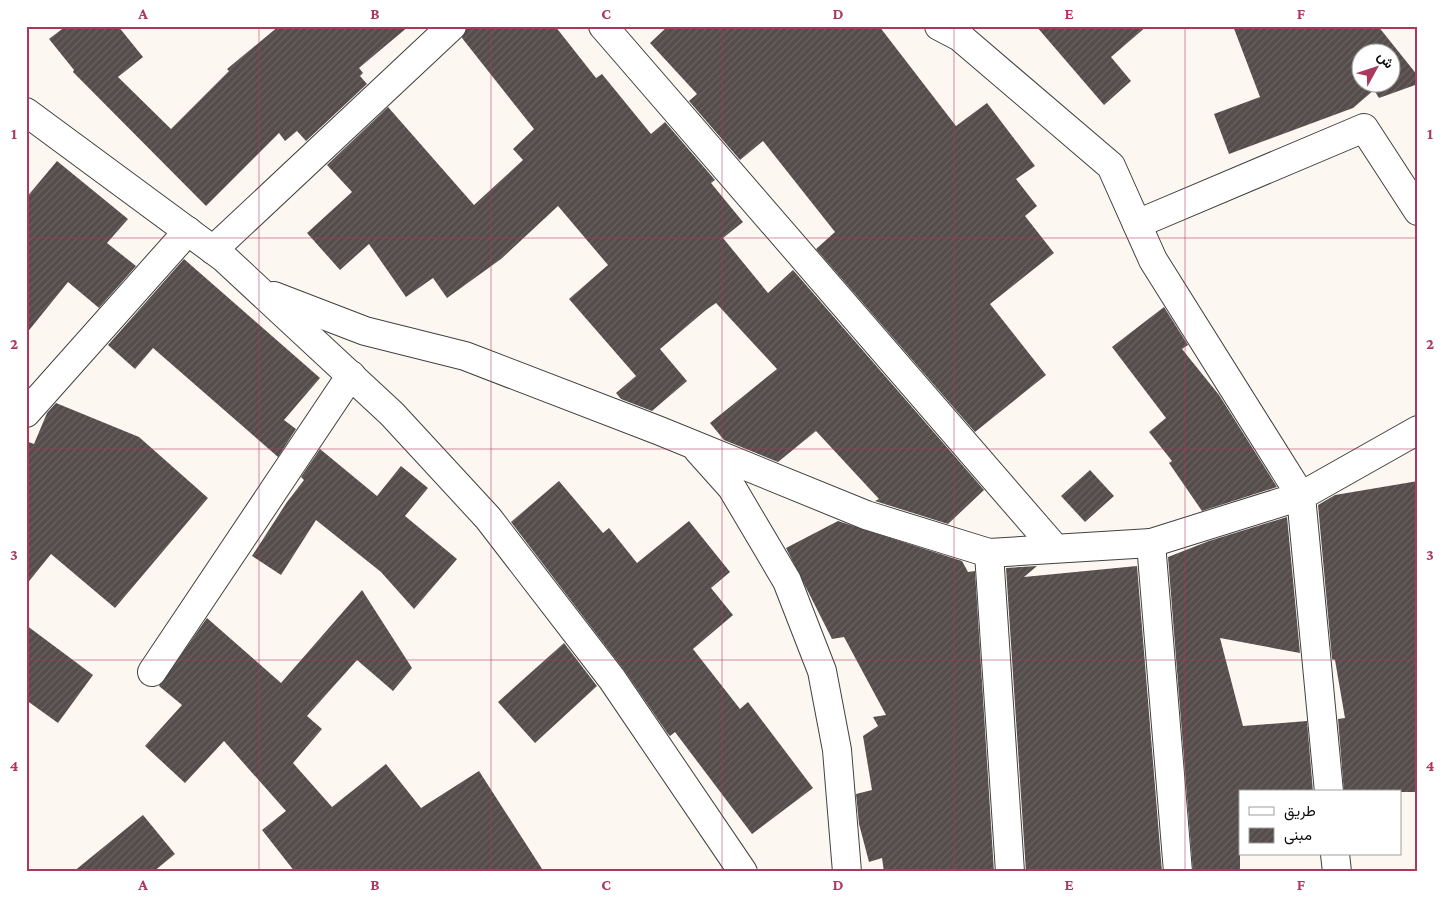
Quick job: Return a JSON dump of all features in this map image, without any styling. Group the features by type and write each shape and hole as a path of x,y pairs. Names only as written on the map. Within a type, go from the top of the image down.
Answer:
{"street":[{"path":"213,250 452,26"},
{"path":"603,26 1054,547"},
{"path":"939,26 960,37 1111,166 1152,260 1301,496 1329,790"},
{"path":"26,112 213,250 260,291 392,414 488,518 612,679 743,872"},
{"path":"1137,224 1364,128 1418,211"},
{"path":"26,412 188,231"},
{"path":"260,291 365,330 465,356 694,445 866,516 989,553 1054,547 1152,543 1301,496 1418,430"},
{"path":"152,672 351,375"},
{"path":"694,445 732,488 787,581 822,671 837,750 847,872"},
{"path":"1152,543 1178,872"},
{"path":"989,553 1010,872"},
{"path":"1336,856 1337,872"}],"building":[{"path":"66,26 118,26 143,57 118,77 171,129 229,71 227,69 279,26 409,26 359,68 363,73 360,76 367,84 306,141 297,131 285,141 279,133 206,206 73,72 74,70 49,39"},
{"path":"467,26 555,26 596,78 602,74 651,134 665,122 715,180 711,183 743,222 723,238 768,293 793,270 984,490 948,524 875,501 879,499 816,431 778,462 724,440 710,423 777,369 716,303 660,349 687,381 652,411 621,399 616,393 636,376 569,299 608,265 558,206 501,259 447,298 433,278 406,297 369,244 340,270 307,233 352,192 327,165 388,107 474,205 523,160 513,149 534,129 462,38"},
{"path":"668,26 879,26 956,126 987,103 1035,166 1016,179 1037,206 1025,216 1054,253 990,304 1046,375 975,432 816,249 835,232 763,141 740,160 689,101 697,94 650,43"},
{"path":"1036,26 1147,26 1111,57 1131,81 1104,105"},
{"path":"1233,26 1378,26 1391,42 1352,42 1352,92 1372,92 1353,108 1229,154 1214,114 1260,97"},
{"path":"1402,56 1418,76 1418,84 1402,90"},
{"path":"1375,92 1396,92 1379,98"},
{"path":"57,161 128,219 107,243 136,266 99,308 68,282 26,334 26,198"},
{"path":"184,259 320,378 284,420 296,429 278,457 153,348 135,369 108,345"},
{"path":"1164,307 1188,345 1182,349 1219,395 1277,487 1202,511 1169,463 1172,461 1149,432 1166,418 1112,347"},
{"path":"56,403 139,437 208,498 115,608 51,554 26,585 26,441 34,444 47,413"},
{"path":"320,449 377,496 401,466 428,488 405,516 457,559 414,609 381,572 316,520 281,575 252,556 287,502 304,480 301,477"},
{"path":"1090,470 1114,496 1085,522 1061,496"},
{"path":"559,481 603,533 609,528 637,563 689,521 730,572 711,588 733,615 693,649 740,709 748,702 813,788 752,834 675,732 670,736 668,734 624,670 511,522"},
{"path":"1418,481 1418,792 1402,792 1402,790 1344,790 1338,719 1345,718 1335,660 1332,659 1318,505 1335,495"},
{"path":"1287,517 1300,653 1220,638 1243,726 1307,721 1313,790 1239,790 1240,872 1193,872 1168,557 1209,541"},
{"path":"838,521 962,561 968,572 975,571 994,872 884,872 882,858 869,862 859,824 856,794 872,790 863,736 878,726 873,717 886,715 844,637 832,639 786,548"},
{"path":"1037,566 1024,577 1137,566 1162,872 1026,872 1006,568"},
{"path":"362,590 412,668 393,691 357,660 307,716 322,729 293,763 332,807 386,764 421,808 479,771 544,872 295,872 262,830 286,811 224,741 185,783 145,746 182,705 159,686 207,618 281,683"},
{"path":"26,625 93,675 58,723 26,700"},
{"path":"564,643 597,686 535,743 498,702"},
{"path":"143,815 175,854 153,872 73,872"}]}
